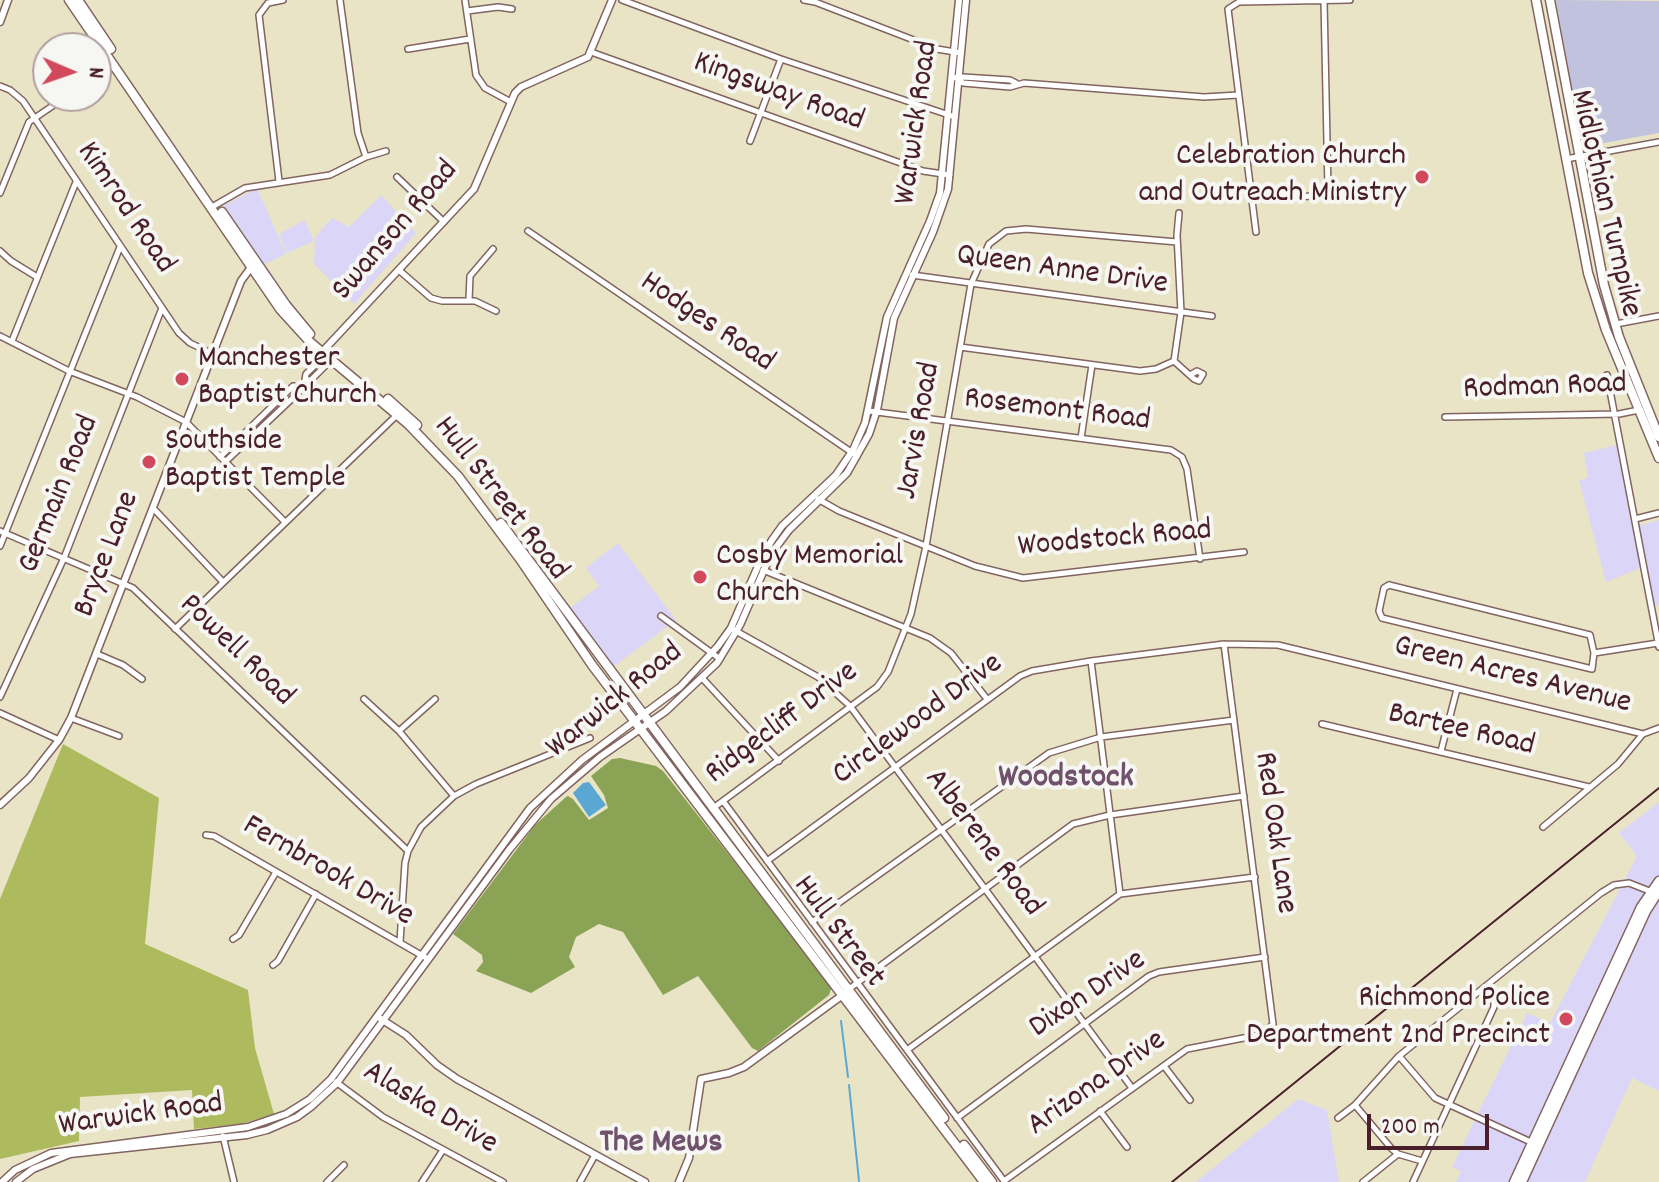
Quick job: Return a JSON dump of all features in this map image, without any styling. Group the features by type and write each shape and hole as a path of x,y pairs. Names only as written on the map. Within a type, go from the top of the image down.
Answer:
{"main road":[{"path":"0,22 8,0"},
{"path":"509,101 521,87 583,61 591,52 612,0"},
{"name":"Warwick Road","path":"2,1182 15,1170 34,1160 66,1149 267,1130 297,1117 334,1081 426,957 551,799 600,757 640,729 646,718 734,630 762,557 772,540 782,526 847,473 872,412 883,331 909,275 946,174 959,0"},
{"name":"Warwick Road","path":"957,52 966,0"},
{"name":"Midlothian Turnpike","path":"1536,0 1581,245 1597,306 1643,409 1659,437"},
{"name":"Midlothian Turnpike","path":"1550,0 1601,272 1659,458"},
{"name":"Hull Street Road","path":"74,1 96,32"},
{"name":"Hull Street Road","path":"112,55 254,264 295,317 329,354 400,413 465,477 646,718"},
{"name":"Swanson Road","path":"329,354 477,185 509,101"},
{"name":"Bryce Lane","path":"0,805 29,778 59,740 71,718 241,281 254,264"},
{"name":"Hull Street Road","path":"400,413 476,500 634,721 709,811"},
{"name":"Warwick Road","path":"426,957 530,808 582,760 634,721 646,718 703,679 720,659 763,570 789,530 817,498"},
{"name":"Hull Street","path":"646,718 709,811 992,1182"},
{"path":"1514,1182 1535,1144 1659,881"},
{"path":"679,1182 691,1149 698,1083 701,1079 744,1067 846,992"},
{"name":"Hull Street","path":"846,992 984,1182"},
{"path":"380,1018 406,1035 437,1065 457,1079 645,1182"},
{"name":"Warwick Road","path":"16,1182 33,1169 70,1154 223,1134"},
{"path":"1522,1182 1535,1144"}],"street":[{"path":"279,181 259,15 268,3 283,0"},
{"path":"340,0 358,133 366,157"},
{"path":"465,0 474,69 489,91 509,101"},
{"path":"622,0 781,59 952,116"},
{"path":"804,0 957,52"},
{"path":"1256,232 1227,15 1231,6 1239,2 1350,0"},
{"path":"1251,198 1317,196 1325,192 1329,184 1324,1"},
{"path":"467,11 498,7 512,9"},
{"path":"408,49 470,39"},
{"name":"Kingsway Road","path":"591,52 923,171 946,174"},
{"path":"750,141 781,59"},
{"path":"955,79 1010,80 1204,97 1238,95"},
{"name":"Kimrod Road","path":"0,86 23,101 162,308 190,343 213,354"},
{"path":"0,193 29,122 44,112"},
{"path":"1565,159 1659,142"},
{"path":"214,205 245,188 330,175 386,151"},
{"path":"397,177 445,223"},
{"path":"12,341 76,182"},
{"path":"1174,361 1181,312 1177,242 1179,213"},
{"name":"Jarvis Road","path":"906,627 926,546 971,284 989,244 1006,231 1026,229 1177,242"},
{"name":"Hodges Road","path":"528,231 854,454"},
{"path":"0,546 3,532 120,247"},
{"path":"469,300 470,276 493,249"},
{"path":"0,251 37,277"},
{"path":"400,271 431,298 442,301 469,300 496,311"},
{"name":"Queen Anne Drive","path":"909,275 1212,316"},
{"name":"Germain Road","path":"0,697 64,558 162,308"},
{"path":"1615,324 1659,316"},
{"path":"0,336 69,371 128,393 186,422 285,522"},
{"path":"960,347 1140,371 1156,369 1174,361"},
{"path":"329,354 311,380 307,381 305,375 329,354"},
{"path":"1174,361 1190,375"},
{"path":"1081,438 1092,365"},
{"path":"1594,653 1659,645 1607,375"},
{"path":"293,386 299,387 298,393 223,460 293,386"},
{"name":"Rodman Road","path":"1445,417 1619,414 1643,409"},
{"name":"Rosemont Road","path":"872,412 1171,450 1182,457 1187,469 1200,559"},
{"path":"175,629 400,413"},
{"name":"Woodstock Road","path":"817,498 839,511 985,569 1023,578 1244,552"},
{"path":"153,508 223,582"},
{"path":"1635,519 1659,513"},
{"name":"Powell Road","path":"3,532 124,582 408,851"},
{"path":"763,570 930,638 951,653 987,699"},
{"path":"1389,585 1590,635 1594,653 1592,669 1382,618 1379,611 1384,588 1389,585"},
{"path":"661,616 720,659"},
{"name":"Ridgecliff Drive","path":"709,811 883,680 906,627"},
{"name":"Alberene Road","path":"734,630 818,677 850,706 1132,1088"},
{"name":"Circlewood Drive","path":"767,861 987,699 1032,671 1224,644 1278,645 1352,661"},
{"name":"Red Oak Lane","path":"1224,644 1274,1021 1271,1028"},
{"path":"97,654 123,665 142,679"},
{"path":"1091,661 1120,894"},
{"name":"Green Acres Avenue","path":"1352,661 1643,734 1659,728"},
{"path":"703,679 779,761"},
{"path":"1441,751 1457,689"},
{"path":"364,699 399,731 454,796"},
{"path":"399,731 435,699"},
{"path":"0,713 59,740"},
{"path":"71,718 119,736"},
{"path":"812,922 1049,753 1101,737 1234,720"},
{"name":"Bartee Road","path":"1322,724 1589,787"},
{"path":"1543,827 1618,764 1643,734"},
{"path":"400,942 408,851 421,827 454,796 476,784 590,738"},
{"path":"846,992 1073,824 1110,815 1244,796"},
{"path":"723,801 1004,1181"},
{"name":"Fernbrook Drive","path":"206,835 214,836 426,957"},
{"path":"233,939 239,935 276,872"},
{"path":"907,1050 1120,894 1255,877"},
{"path":"1338,1118 1355,1105 1399,1056 1614,885 1629,883 1655,892"},
{"path":"273,965 316,894"},
{"name":"Dixon Drive","path":"957,1118 1154,974 1265,957"},
{"path":"1413,1182 1494,1007 1494,999 1486,986"},
{"name":"Arizona Drive","path":"1004,1181 1187,1049 1264,1034 1271,1028"},
{"path":"1399,1056 1431,1095 1535,1144"},
{"path":"1164,1066 1190,1100"},
{"name":"Alaska Drive","path":"334,1081 383,1117 503,1182"},
{"path":"1355,1105 1398,1154 1422,1161"},
{"path":"1100,1111 1127,1147"},
{"path":"223,1134 234,1182"},
{"path":"422,1182 443,1150"},
{"path":"1363,1182 1398,1154"},
{"path":"580,1182 595,1155"},
{"path":"327,1182 344,1165"}],"shaded area":[{"path":"1556,0 1659,1 1659,133 1582,147"},
{"path":"257,188 286,254 263,265 223,206"},
{"path":"381,195 416,233 354,304 314,264 315,237 332,218 349,227"},
{"path":"305,220 314,241 287,253 279,234"},
{"path":"1617,445 1640,568 1606,582 1579,480 1588,478 1584,453"},
{"path":"1659,520 1659,605 1654,606 1639,526"},
{"path":"618,543 676,620 613,667 569,609 599,586 586,568"},
{"path":"1659,802 1659,1091 1632,1078 1585,1182 1456,1182 1461,1171 1452,1167 1527,1013 1550,1023 1637,856 1619,833"},
{"path":"1298,1099 1327,1110 1339,1182 1196,1182"}],"green space":[{"path":"63,744 159,798 145,944 248,990 255,1048 274,1114 241,1124 194,1129 192,1090 80,1097 79,1141 0,1159 0,899"},
{"path":"612,759 656,766 663,771 832,986 829,995 758,1051 752,1048 698,976 663,995 623,932 599,924 576,937 569,957 575,967 531,993 476,971 483,962 482,955 453,934 535,825 566,797 573,799 589,820 608,808 604,795 591,776"}],"water":[{"path":"589,782 606,805 589,817 573,793 583,783"}],"waterway":[{"path":"841,1021 848,1077"},
{"path":"849,1085 859,1181"}],"railway":[{"path":"1172,1182 1659,788"}],"place":[{"name":"Celebration Church and Outreach Ministry","path":"1422,177"},
{"name":"Manchester Baptist Church","path":"182,379"},
{"name":"Southside Baptist Temple","path":"149,462"},
{"name":"Cosby Memorial Church","path":"700,577"},
{"name":"Richmond Police Department 2nd Precinct","path":"1566,1019"}],"district":[{"name":"Woodstock","path":"1066,780"},
{"name":"The Mews","path":"661,1145"}]}
